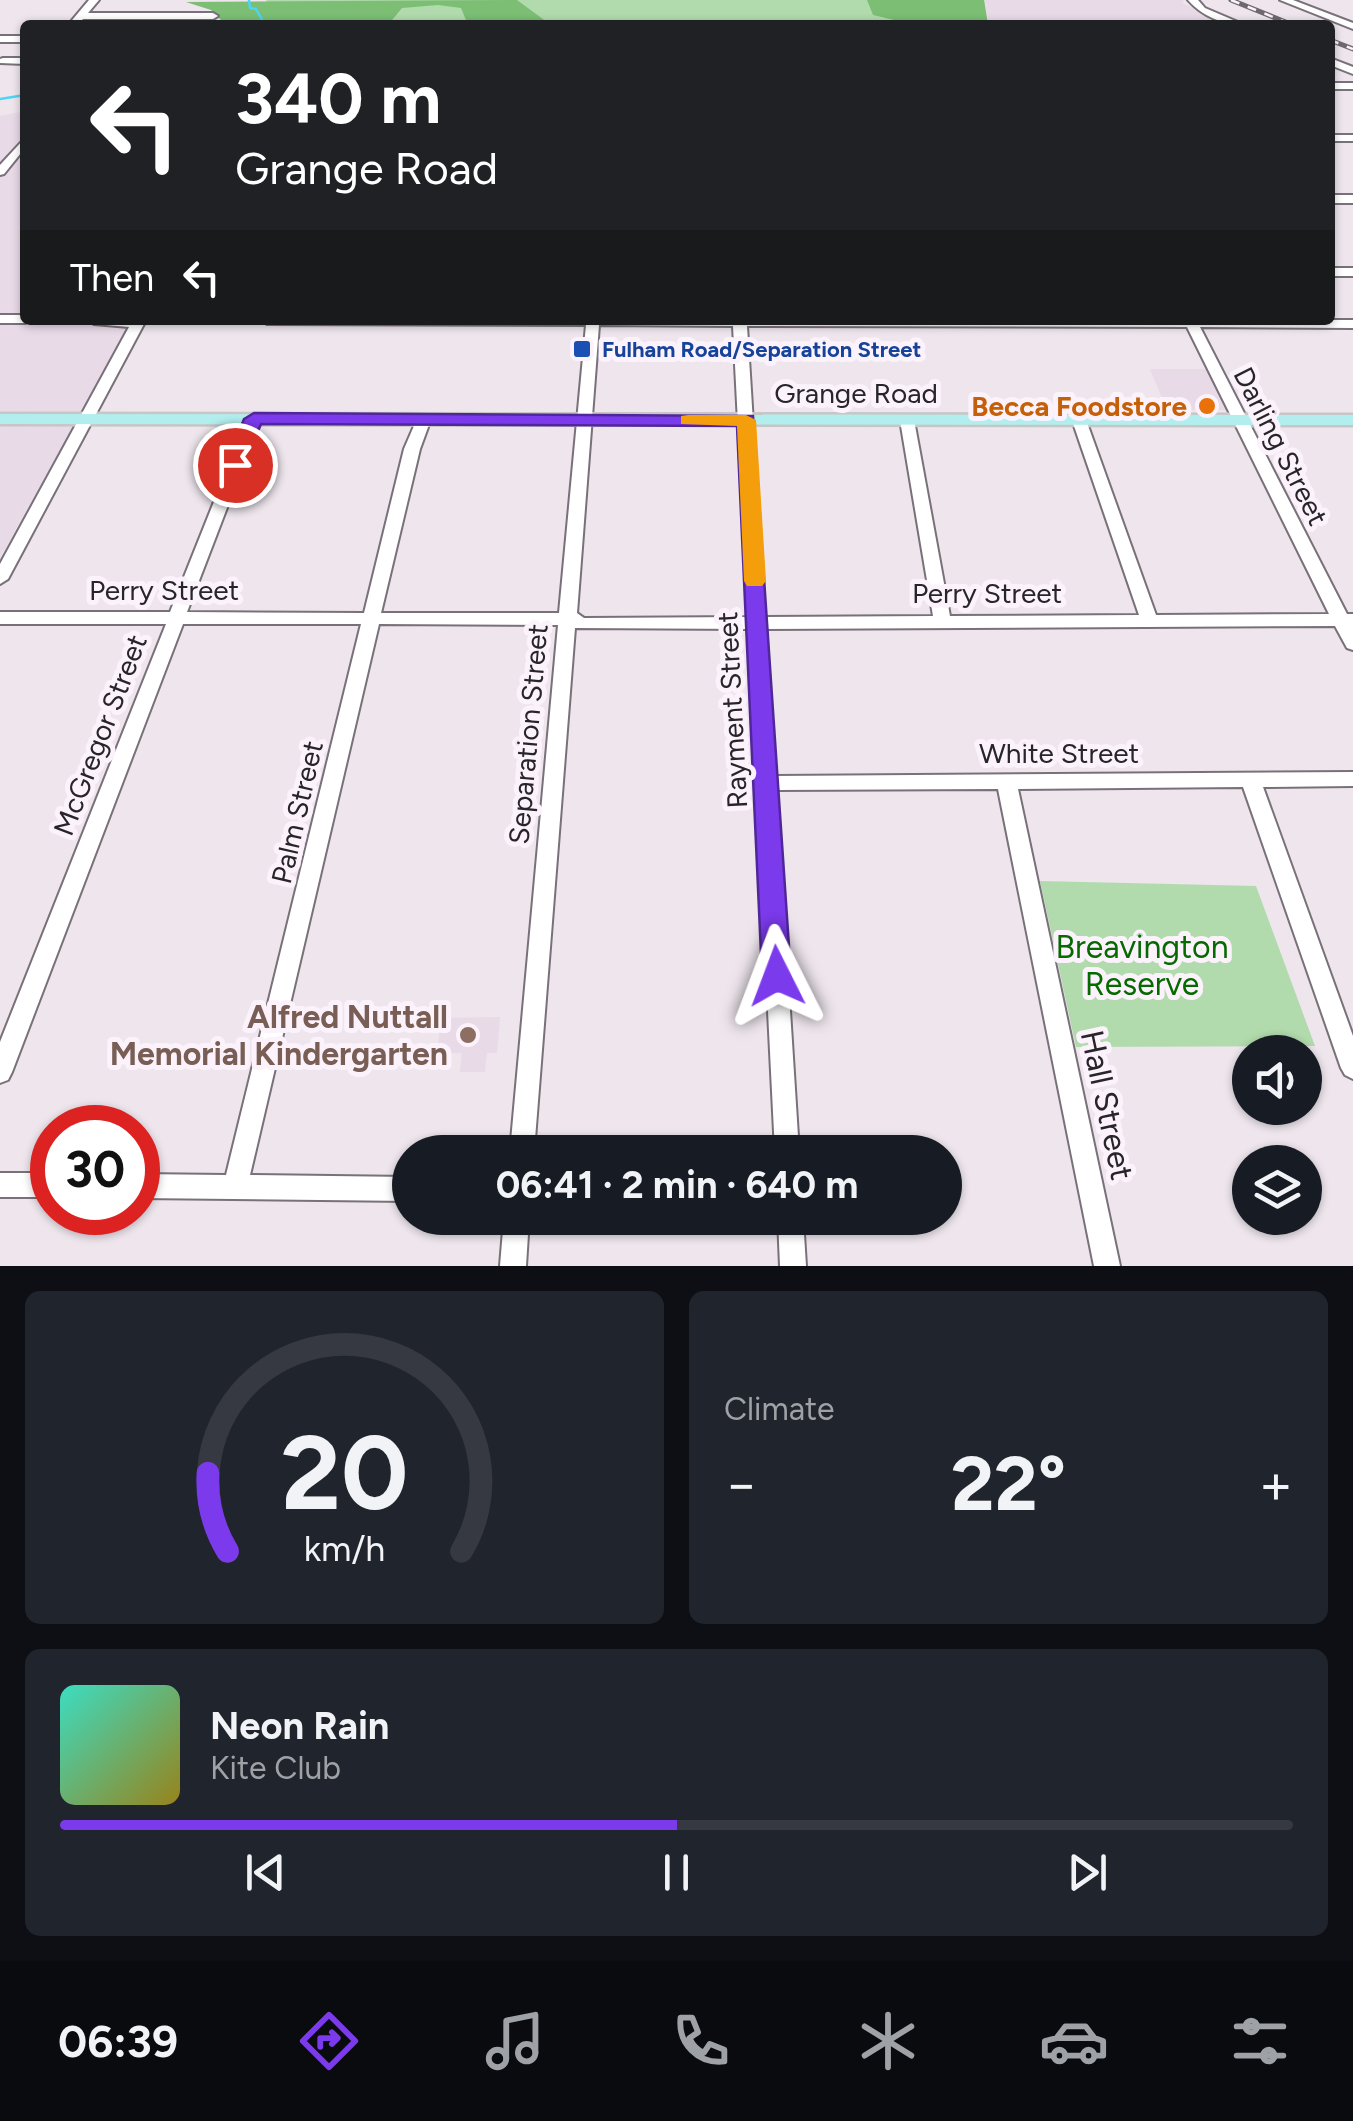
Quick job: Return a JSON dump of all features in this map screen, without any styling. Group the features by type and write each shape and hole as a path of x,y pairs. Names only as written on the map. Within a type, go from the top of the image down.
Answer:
{"main road":[{"name":"Grange Road","path":"0,419 1353,420"}],"street":[{"path":"77,20 94,0"},
{"path":"1193,0 1202,10 1227,20"},
{"path":"1286,0 1353,26"},
{"path":"81,16 213,16"},
{"path":"3,61 20,61"},
{"path":"0,172 20,146"},
{"path":"0,578 136,325"},
{"name":"Separation Street","path":"523,1135 593,325"},
{"name":"Rayment Street","path":"740,325 786,1135"},
{"name":"Darling Street","path":"1193,325 1347,620 1353,644"},
{"name":"McGregor Street","path":"0,1072 254,419"},
{"name":"Palm Street","path":"235,1186 419,419"},
{"path":"907,420 942,620"},
{"path":"1079,420 1149,620"},
{"name":"Perry Street","path":"0,618 1347,620"},
{"name":"White Street","path":"766,783 1353,778"},
{"name":"Hall Street","path":"1006,780 1107,1266"},
{"path":"1250,780 1353,1068"},
{"path":"0,1185 30,1185"},
{"path":"160,1186 392,1189"},
{"path":"513,1266 516,1235"},
{"path":"792,1235 793,1266"}],"shaded area":[{"path":"984,0 1184,0 1182,3 1221,20 987,20"},
{"path":"20,112 20,325 125,325 127,329 0,558 0,116"},
{"path":"1150,369 1209,369 1228,410 1167,410"},
{"name":"Alfred Nuttall Memorial Kindergarten","path":"500,1017 497,1053 487,1053 485,1072 460,1072 462,1053 437,1053 441,1018"}],"green space":[{"path":"266,0 984,0 987,20 276,20"},
{"path":"517,0 544,20 466,20 461,8 438,5 402,8 392,20 221,20 211,10 186,2"},
{"path":"867,0 984,0 987,20 894,20 873,15"},
{"name":"Breavington Reserve","path":"1040,881 1256,886 1311,1035 1232,1035 1232,1046 1076,1047"}],"waterway":[{"path":"249,0 250,8 256,9 262,20"},
{"path":"0,99 20,96"}],"railway":[{"path":"1231,0 1281,20"},
{"path":"1335,42 1353,49"}],"slow traffic":[{"path":"688,420 746,420 755,581"}],"place":[{"name":"Fulham Road/Separation Street","path":"582,349"},
{"name":"Becca Foodstore","path":"1207,406"},
{"name":"Alfred Nuttall Memorial Kindergarten","path":"468,1035"}],"route":[{"path":"235,465 254,419 746,420 777,976"}]}
